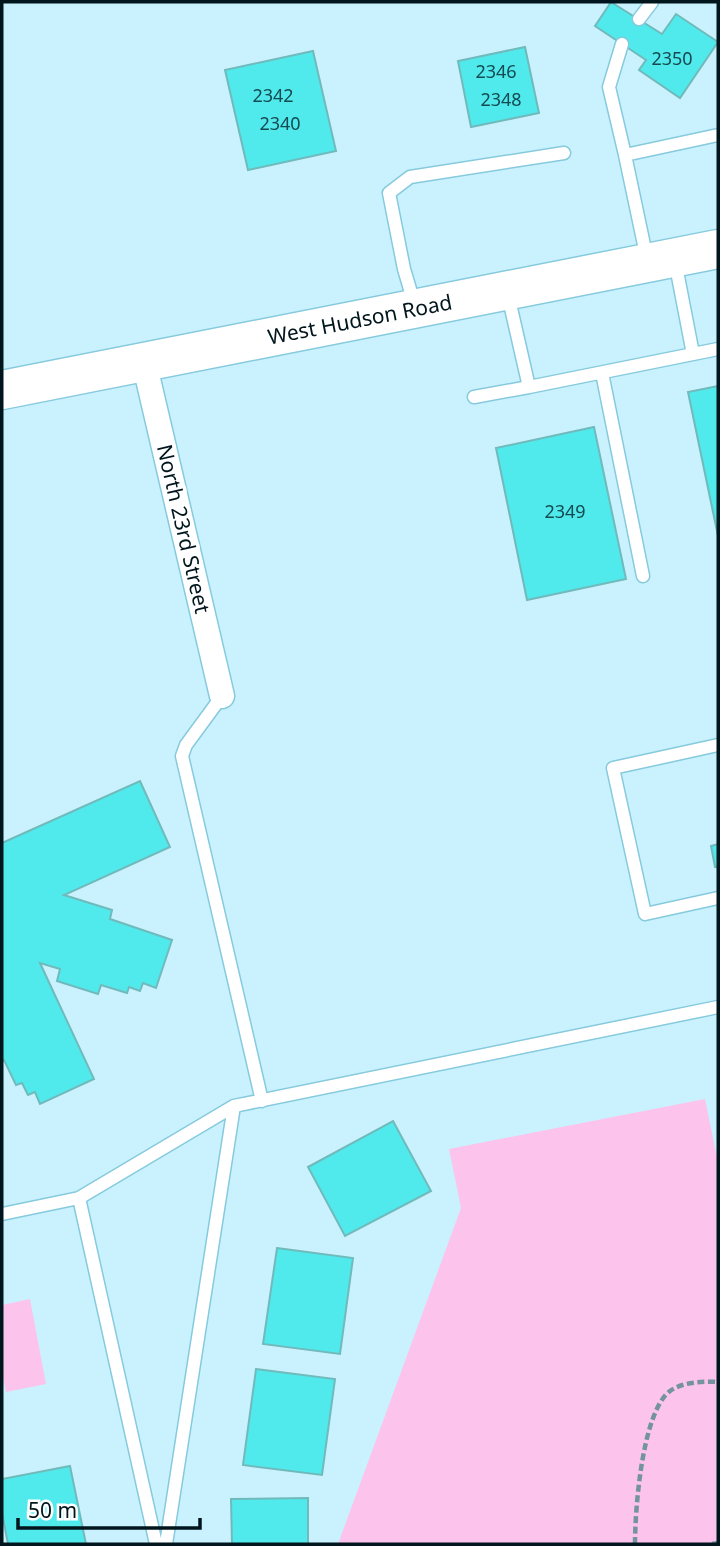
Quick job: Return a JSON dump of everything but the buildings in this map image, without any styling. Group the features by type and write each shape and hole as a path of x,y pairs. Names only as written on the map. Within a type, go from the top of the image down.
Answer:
{"highway":[{"name":"West Hudson Road","path":"2,390 718,248"}],"street":[{"name":"North 23rd Street","path":"144,362 222,696"}],"lane":[{"path":"639,19 652,2"},
{"path":"622,44 609,87 625,155 693,354"},
{"path":"625,155 718,135"},
{"path":"416,310 404,269 389,193 410,177 564,153"},
{"path":"507,291 529,387"},
{"path":"474,397 718,349"},
{"path":"602,373 643,576"},
{"path":"222,696 186,745 182,756 262,1101"},
{"path":"718,745 613,768 645,914 718,898"},
{"path":"2,1214 79,1198 234,1106 718,1007"},
{"path":"166,1544 234,1106"},
{"path":"79,1198 156,1544"}],"path":[{"path":"635,1544 639,1489 649,1434 659,1404 676,1387 718,1382"},
{"path":"712,1544 718,1543"}],"shaded area":[{"path":"705,1099 718,1162 718,1544 338,1544 461,1208 449,1149"},
{"path":"30,1299 46,1384 6,1392 2,1372 2,1305"}]}
